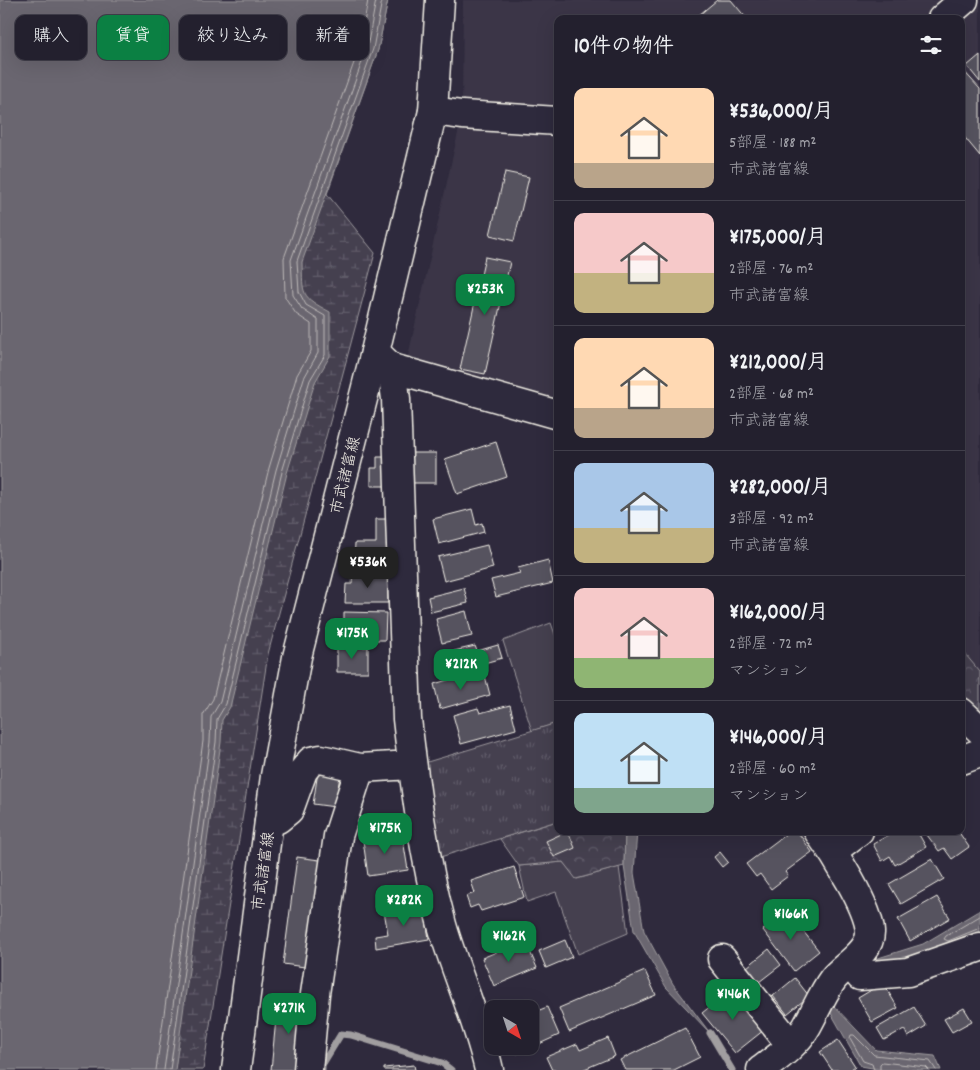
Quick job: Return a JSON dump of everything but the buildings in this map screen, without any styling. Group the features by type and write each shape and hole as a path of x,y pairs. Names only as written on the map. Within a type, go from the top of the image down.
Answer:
{"street":[{"name":"市武諸富線","path":"236,1070 275,776 297,657 384,360 433,111 440,0"},
{"path":"947,15 964,0"},
{"path":"433,111 462,115 554,121"},
{"path":"384,360 554,419"},
{"path":"384,360 396,399 407,719 412,766 430,877 443,927 484,1047 489,1070"},
{"path":"965,716 980,730"},
{"path":"965,759 980,753"},
{"path":"269,821 278,819 289,810 303,771 311,761 320,759 360,768 412,766"},
{"path":"308,1070 315,994 338,836 360,768"},
{"path":"761,1070 789,1056 834,978 863,951 870,934 864,909 825,841 845,835"},
{"path":"851,963 860,976 908,972 980,947"},
{"path":"722,958 789,1056"}],"shaded area":[{"path":"463,0 980,0 980,713 965,699 965,15 554,15 554,409 407,361 462,115"}],"green space":[{"path":"388,0 378,50 327,194 375,253 268,654 203,1070 111,1070 280,302 367,60 369,60 369,53"},
{"path":"551,623 554,632 554,724 532,731 503,641"},
{"path":"965,654 980,672 980,713 965,699"},
{"path":"554,724 554,822 437,858 424,763"},
{"path":"554,822 554,835 625,835 624,866 576,879 563,862 519,866 500,839"},
{"path":"563,862 577,879 619,867 628,933 578,954 556,892 527,902 519,866"}],"water":[{"path":"0,0 388,0 378,50 302,262 303,288 305,293 313,302 330,312 330,356 315,382 287,473 230,707 222,720 221,742 175,1070 0,1070"},
{"path":"625,835 637,835 634,873 644,931 673,984 710,1033 666,987 634,931 624,866"},
{"path":"980,910 980,933 923,957 871,964 875,959 923,944"},
{"path":"833,1005 876,1050 935,1056 941,1070 883,1070 861,1066 827,1006"}],"waterway":[{"path":"710,1033 732,1070"},
{"path":"322,1070 322,1065 341,1034 351,1035 442,1063 451,1070"}]}
